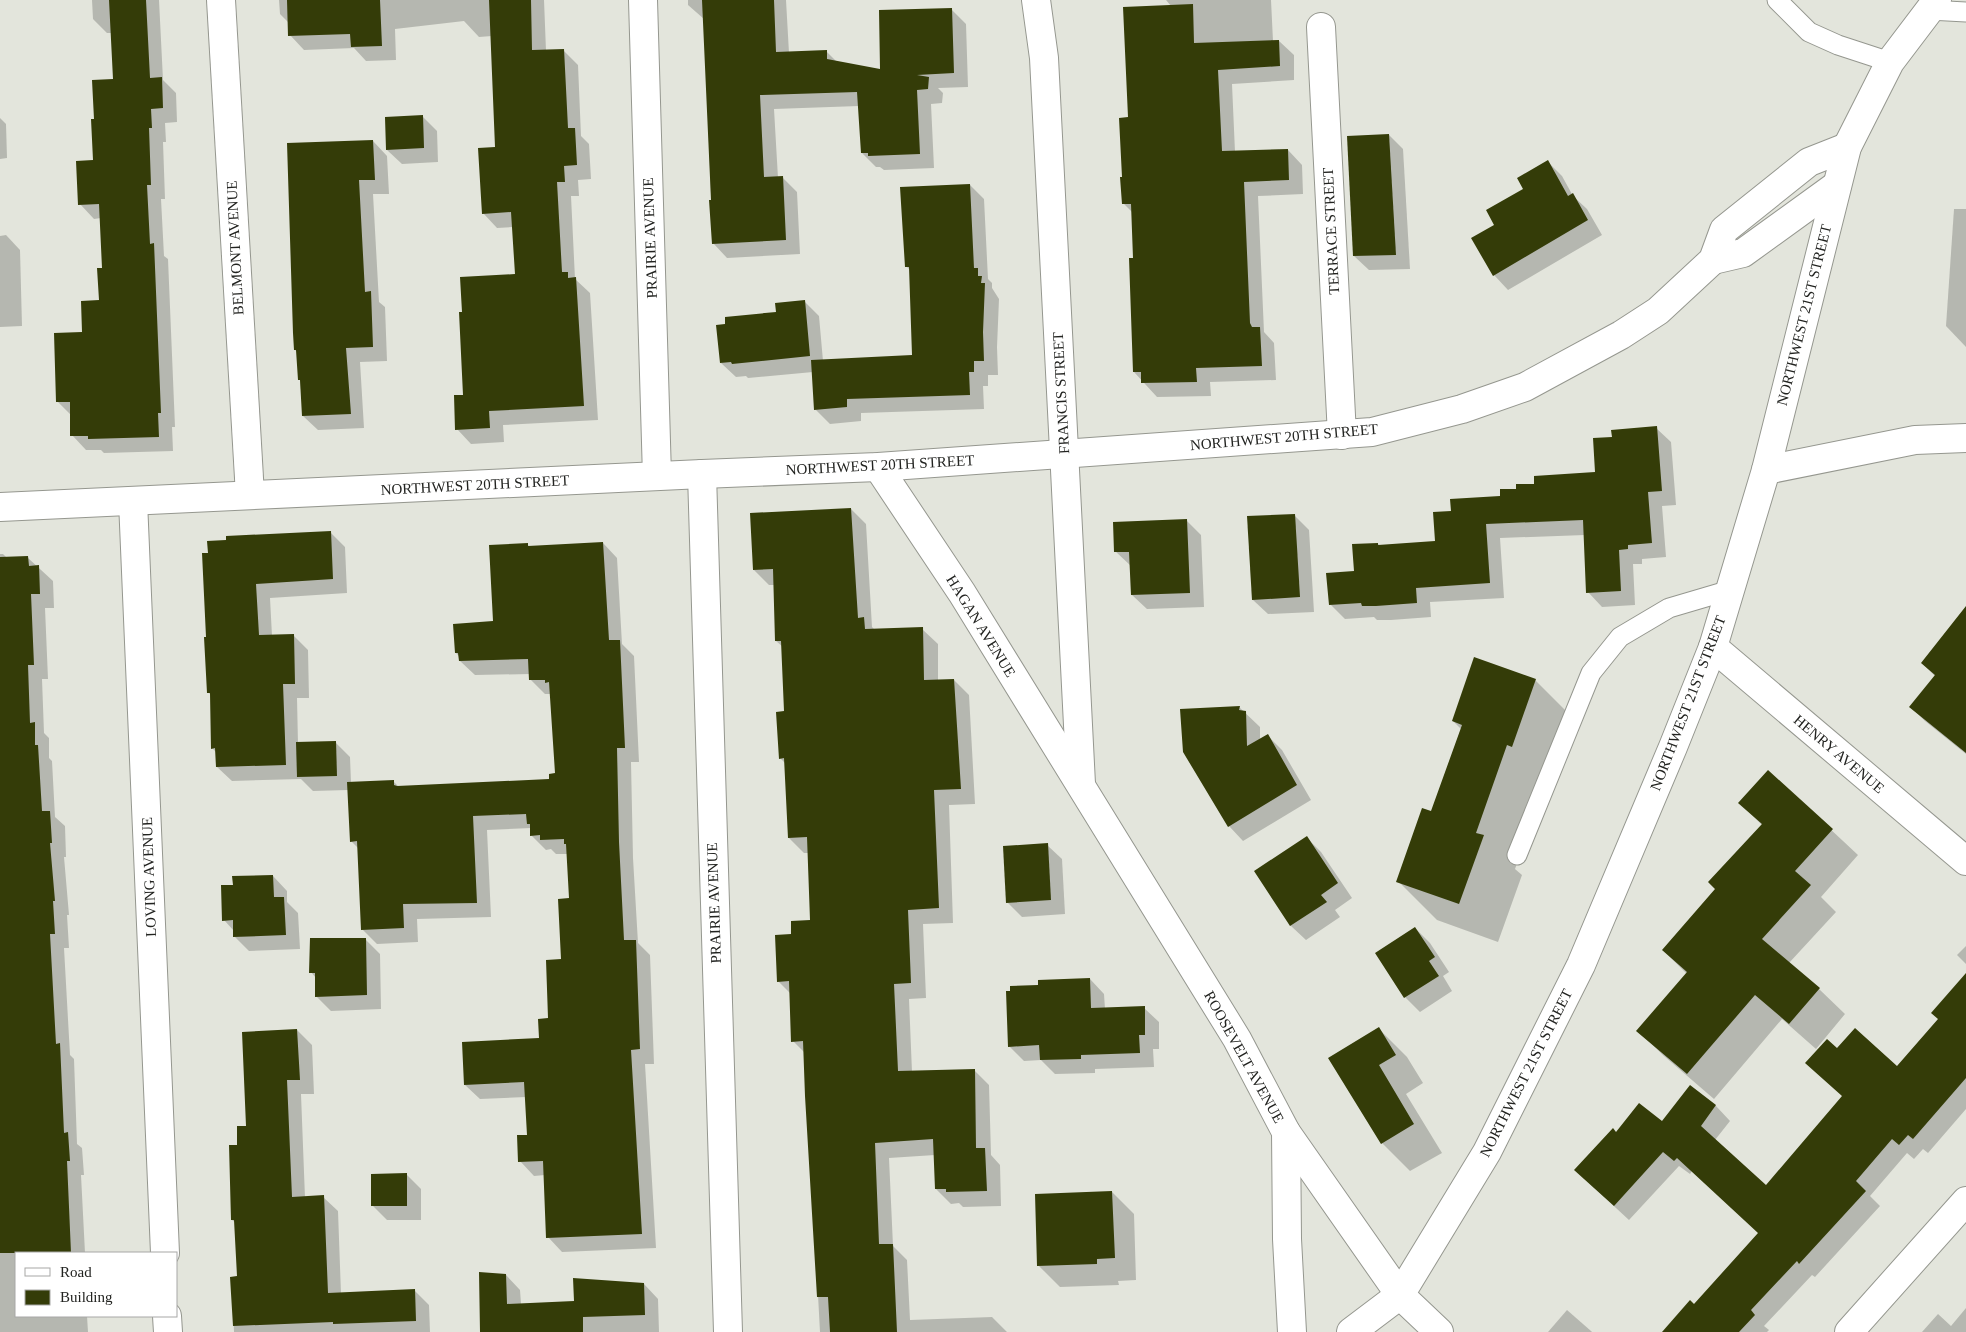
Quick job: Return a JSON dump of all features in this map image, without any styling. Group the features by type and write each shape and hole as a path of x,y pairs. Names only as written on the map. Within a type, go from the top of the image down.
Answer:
{"street":[{"name":"BELMONT AVENUE","path":"221,0 250,495"},
{"name":"PRAIRIE AVENUE","path":"643,0 657,476"},
{"name":"FRANCIS STREET","path":"1036,0 1044,58 1081,787"},
{"name":"NORTHWEST 21ST STREET","path":"1351,1332 1400,1295 1487,1152 1581,965 1713,647 1766,470 1847,147 1890,62 1933,5"},
{"name":"TERRACE STREET","path":"1321,27 1342,435"},
{"name":"NORTHWEST 20TH STREET","path":"0,507 878,467 1372,432 1462,409 1524,387 1621,335 1658,311 1712,260 1724,230 1809,162 1847,147"},
{"path":"1712,260 1742,253 1837,186"},
{"path":"1766,470 1915,440 1966,438"},
{"name":"HAGAN AVENUE","path":"878,467 962,593 1081,787"},
{"name":"PRAIRIE AVENUE","path":"702,474 728,1332"},
{"name":"LOVING AVENUE","path":"134,501 165,1252"},
{"name":"HENRY AVENUE","path":"1713,647 1966,861"},
{"name":"ROOSEVELT AVENUE","path":"1081,787 1237,1039 1286,1132 1287,1238 1292,1332"},
{"path":"1286,1132 1400,1295 1439,1332"},
{"path":"1850,1332 1966,1201"},
{"path":"167,1317 168,1332"}],"lane":[{"path":"1777,0 1810,32 1838,45 1890,62"},
{"path":"1933,5 1966,12"},
{"path":"1517,855 1591,673 1614,644 1620,637 1669,608 1730,590"}],"building":[{"path":"109,0 146,0 150,78 162,77 163,108 151,109 152,128 149,128 151,185 147,185 150,244 154,243 161,413 158,413 159,437 88,439 88,436 70,436 70,402 56,402 54,333 82,332 81,301 99,300 97,268 102,268 99,204 78,205 76,161 93,160 91,119 94,119 92,80 113,79"},
{"path":"287,0 380,0 382,46 351,47 350,34 288,36"},
{"path":"489,0 531,0 532,50 564,49 568,128 575,128 577,165 564,166 565,182 557,182 562,272 568,272 568,278 576,277 584,406 489,411 490,428 455,430 454,395 463,395 459,312 462,312 460,277 515,274 511,212 482,214 478,148 495,147"},
{"path":"702,0 774,0 776,52 827,50 827,59 880,69 879,10 952,8 954,73 917,75 929,77 928,89 917,90 920,154 868,156 868,153 861,153 857,92 760,95 764,177 783,176 786,240 712,244"},
{"path":"1193,4 1194,43 1279,40 1280,66 1218,70 1222,151 1288,149 1289,180 1244,182 1250,323 1252,327 1260,327 1262,366 1196,368 1197,382 1141,383 1141,372 1133,372 1129,258 1133,258 1131,204 1122,204 1120,177 1122,177 1119,118 1128,117 1123,7"},
{"path":"423,115 424,148 386,150 385,117"},
{"path":"1389,134 1396,255 1353,256 1347,136"},
{"path":"373,140 375,180 359,180 365,292 371,291 373,347 346,348 351,414 302,416 300,380 298,380 293,333 287,143"},
{"path":"1548,160 1568,196 1573,193 1588,220 1493,276 1471,238 1494,225 1486,210 1523,189 1517,178"},
{"path":"970,184 974,268 978,268 978,276 982,276 981,283 985,283 984,361 974,361 974,372 969,372 970,395 847,399 847,407 814,410 811,360 912,355 909,267 905,267 900,187"},
{"path":"805,300 810,356 732,364 731,362 720,363 716,325 725,324 725,317 776,312 775,303"},
{"path":"1657,426 1662,491 1648,492 1652,543 1628,545 1628,549 1619,550 1621,591 1586,593 1583,520 1486,524 1490,583 1416,588 1417,603 1376,606 1362,606 1361,603 1329,605 1326,573 1354,571 1352,544 1378,543 1378,545 1435,541 1433,512 1451,511 1450,499 1500,496 1500,489 1516,489 1516,484 1534,484 1534,476 1595,472 1593,438 1612,437 1611,430"},
{"path":"851,508 858,618 864,617 865,629 923,627 924,680 954,679 961,789 934,790 939,908 908,910 911,983 894,984 898,1071 975,1069 976,1148 985,1148 987,1191 946,1192 946,1189 935,1189 933,1139 875,1143 879,1244 893,1244 897,1332 830,1332 828,1297 817,1297 803,1041 791,1042 789,981 777,982 775,935 791,934 791,921 810,920 807,837 788,838 784,758 779,759 776,712 784,711 781,641 775,641 773,569 753,570 750,513"},
{"path":"1295,514 1300,597 1252,600 1247,516"},
{"path":"1187,519 1190,593 1131,595 1129,552 1114,552 1113,522"},
{"path":"331,531 333,579 256,584 259,635 294,634 295,684 283,684 286,765 216,767 215,748 211,749 210,693 207,693 204,637 206,637 202,553 208,553 207,541 226,540 226,536"},
{"path":"603,542 609,640 620,640 625,748 617,748 619,842 624,940 636,940 640,1049 631,1050 642,1234 546,1238 543,1161 518,1162 517,1135 527,1135 524,1082 464,1085 462,1042 539,1038 538,1019 548,1018 546,960 561,959 558,899 569,898 566,844 564,844 564,839 540,840 540,835 530,836 530,824 527,824 526,814 473,816 477,903 403,904 404,928 361,930 357,841 350,842 347,782 394,780 394,785 397,786 549,779 549,774 555,773 549,682 545,683 545,680 529,680 528,659 459,661 458,653 455,653 453,624 493,621 489,545 528,543 528,546"},
{"path":"28,556 29,566 39,565 40,594 31,594 34,665 28,665 30,723 35,722 35,745 38,745 42,811 50,811 55,934 50,934 56,1044 60,1043 64,1133 68,1132 70,1161 67,1161 71,1252 0,1253 0,557"},
{"path":"1966,606 1966,753 1909,707 1935,675 1921,663"},
{"path":"1474,657 1536,679 1512,747 1507,745 1476,833 1484,835 1459,904 1396,882 1422,808 1431,811 1462,725 1452,721"},
{"path":"1240,706 1239,710 1246,711 1247,746 1268,734 1297,785 1228,827 1183,752 1180,709"},
{"path":"336,741 337,776 297,777 296,742"},
{"path":"1768,770 1833,829 1795,871 1811,885 1762,939 1820,988 1789,1024 1755,995 1687,1074 1636,1031 1687,972 1662,950 1715,889 1708,882 1762,824 1738,803"},
{"path":"1307,836 1338,883 1321,895 1327,902 1290,926 1254,871"},
{"path":"1048,843 1051,900 1006,903 1003,846"},
{"path":"273,875 274,897 284,897 286,935 233,937 233,920 222,921 221,885 233,885 232,876"},
{"path":"1415,927 1435,957 1429,961 1439,976 1404,998 1375,953"},
{"path":"310,938 366,938 367,995 315,997 315,973 309,973"},
{"path":"1966,973 1966,1078 1913,1139 1908,1135 1899,1145 1892,1139 1856,1181 1866,1191 1799,1264 1797,1261 1751,1310 1755,1315 1739,1332 1662,1332 1690,1300 1694,1304 1758,1233 1677,1158 1674,1161 1663,1152 1614,1206 1574,1170 1613,1128 1616,1132 1639,1103 1662,1121 1690,1085 1716,1105 1701,1126 1766,1185 1842,1096 1805,1063 1827,1039 1837,1048 1855,1028 1897,1066 1938,1019 1931,1013"},
{"path":"1090,978 1091,1008 1145,1006 1145,1035 1139,1035 1140,1053 1081,1055 1081,1059 1040,1060 1039,1045 1008,1047 1006,991 1010,991 1010,986 1038,985 1038,980"},
{"path":"1379,1027 1396,1055 1379,1065 1414,1124 1381,1144 1328,1058"},
{"path":"297,1029 300,1080 287,1080 292,1197 324,1195 328,1293 415,1289 416,1321 233,1326 230,1277 237,1276 234,1220 231,1220 229,1145 237,1145 237,1126 246,1126 242,1032"},
{"path":"407,1173 407,1206 371,1206 371,1174"},
{"path":"1112,1191 1115,1258 1097,1259 1097,1264 1037,1266 1035,1194"},
{"path":"479,1272 506,1274 507,1304 574,1301 573,1278 644,1283 645,1315 583,1317 583,1332 480,1332"}]}
